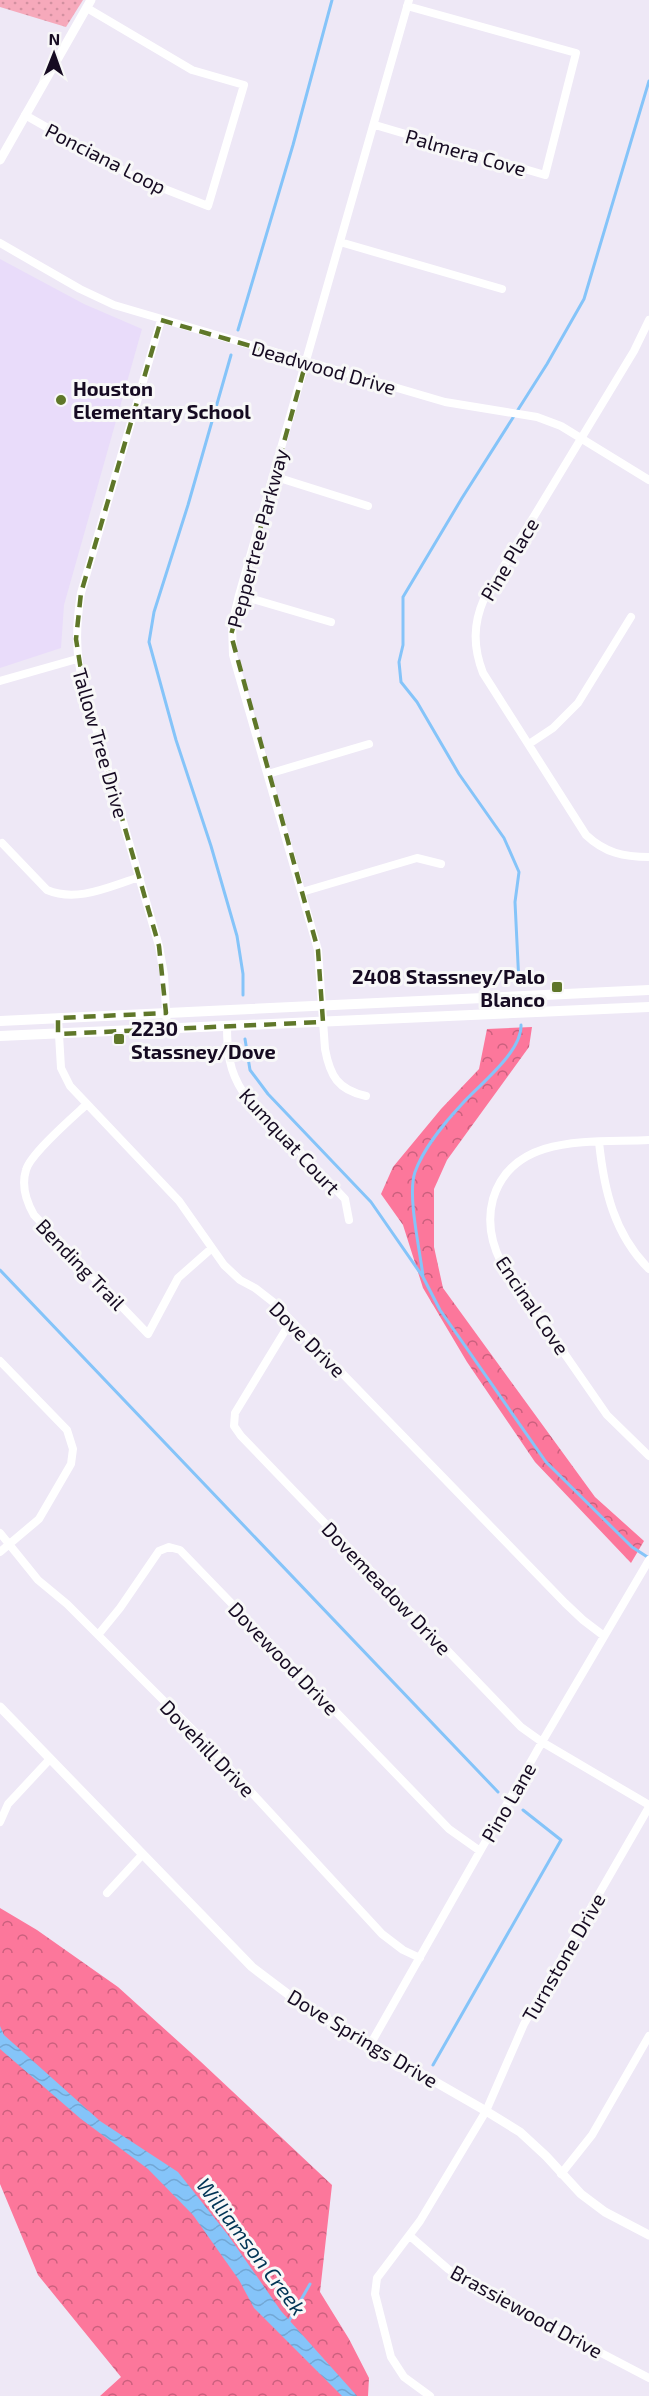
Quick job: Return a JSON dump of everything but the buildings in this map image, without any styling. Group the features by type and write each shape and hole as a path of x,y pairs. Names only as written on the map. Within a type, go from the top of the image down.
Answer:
{"main road":[{"path":"0,1021 649,990"},
{"path":"0,1036 649,1007"}],"street":[{"name":"Palmera Cove","path":"375,125 545,175 576,52 408,3"},
{"name":"Peppertree Parkway","path":"366,1096 343,1088 335,1078 325,1049 318,950 233,655 232,625 408,3"},
{"path":"0,160 89,4"},
{"name":"Ponciana Loop","path":"25,115 134,177 208,206 244,85 192,70 89,4"},
{"path":"340,242 502,289"},
{"name":"Deadwood Drive","path":"0,243 80,290 114,305 445,402 521,413 549,421 649,480"},
{"name":"Tallow Tree Drive","path":"161,320 81,593 77,624 77,659 162,960 167,1029"},
{"name":"Pine Place","path":"648,324 634,351 484,599 476,626 477,654 483,673 586,835 619,855 649,856"},
{"path":"273,476 368,506"},
{"path":"239,595 331,622"},
{"path":"529,744 553,728 578,703 631,617"},
{"path":"0,681 77,659"},
{"path":"268,774 369,744"},
{"path":"2,843 47,890 57,894 76,896 140,877"},
{"path":"302,892 417,858 441,864"},
{"name":"Dove Drive","path":"58,1018 62,1068 70,1086 179,1201 224,1265 240,1280 273,1302 565,1603 582,1620 604,1636"},
{"name":"Kumquat Court","path":"232,1026 229,1060 236,1082 345,1199 349,1220"},
{"name":"Bending Trail","path":"87,1104 35,1155 26,1168 24,1185 27,1203 34,1215 148,1334 178,1278 212,1248"},
{"name":"Encinal Cove","path":"649,1140 565,1144 543,1148 517,1162 504,1177 495,1194 490,1215 491,1235 501,1262 607,1415 649,1456"},
{"path":"599,1142 605,1191 615,1221 634,1252 649,1269"},
{"name":"Dovemeadow Drive","path":"291,1321 235,1413 234,1426 241,1436 521,1727 649,1806"},
{"path":"0,1361 67,1430 73,1449 71,1464 39,1520 0,1552"},
{"name":"Dovehill Drive","path":"0,1533 38,1580 67,1604 205,1742 382,1934 403,1950 420,1958"},
{"name":"Dovewood Drive","path":"98,1635 120,1608 159,1551 169,1547 180,1550 449,1829 480,1851"},
{"name":"Pino Lane","path":"370,2044 542,1742 649,1560"},
{"name":"Dove Springs Drive","path":"0,1707 49,1760 252,1966 305,2007 486,2111 534,2144 592,2204 649,2235"},
{"path":"0,1822 8,1804 49,1760"},
{"name":"Turnstone Drive","path":"430,2396 412,2385 396,2367 388,2349 375,2294 375,2283 379,2273 410,2236 486,2111 524,2024 649,1806"},
{"path":"107,1893 142,1855"},
{"path":"561,2174 592,2135 649,2036"},
{"name":"Brassiewood Drive","path":"410,2236 456,2275 475,2287 649,2378"}],"highlighted area":[{"path":"161,320 306,362 231,635 318,950 323,1022 58,1034 58,1018 166,1013 159,946 83,683 76,639 81,593"}],"shaded area":[{"path":"0,0 83,0 66,27 0,7"},
{"name":"Houston Elementary School","path":"0,259 84,304 142,329 64,605 61,648 0,668"}],"green space":[{"path":"532,1027 529,1047 447,1160 434,1189 434,1247 443,1288 595,1497 644,1541 631,1563 535,1462 467,1362 423,1288 403,1225 381,1194 393,1167 441,1109 479,1069 487,1029"},
{"path":"0,1908 37,1930 118,1987 332,2185 320,2292 349,2339 369,2378 368,2396 100,2396 121,2377 38,2275 0,2184"}],"water":[{"path":"0,2026 4,2035 100,2121 178,2172 228,2235 281,2311 357,2396 342,2396 254,2308 239,2280 193,2215 148,2169 81,2119 0,2049"}],"waterway":[{"path":"238,330 293,145 332,0"},
{"path":"519,984 515,902 519,872 504,838 459,774 417,702 401,682 399,662 403,645 403,597 462,498 547,364 584,299 649,81"},
{"path":"231,355 188,505 154,612 149,642 176,740 211,846 237,936 243,974 243,995"},
{"path":"423,1276 413,1208 415,1172 423,1154 442,1127 508,1057 515,1046 521,1025"},
{"path":"245,1039 250,1070 268,1094 371,1202 423,1277 440,1310 546,1462 632,1547 649,1558"},
{"path":"0,1270 498,1792"},
{"path":"433,2065 561,1840 523,1810"},
{"name":"Williamson Creek","path":"289,2321 310,2284"}],"place":[{"name":"Houston Elementary School","path":"61,400"},
{"name":"2408 Stassney/Palo Blanco","path":"557,987"},
{"name":"2230 Stassney/Dove","path":"119,1039"}]}
